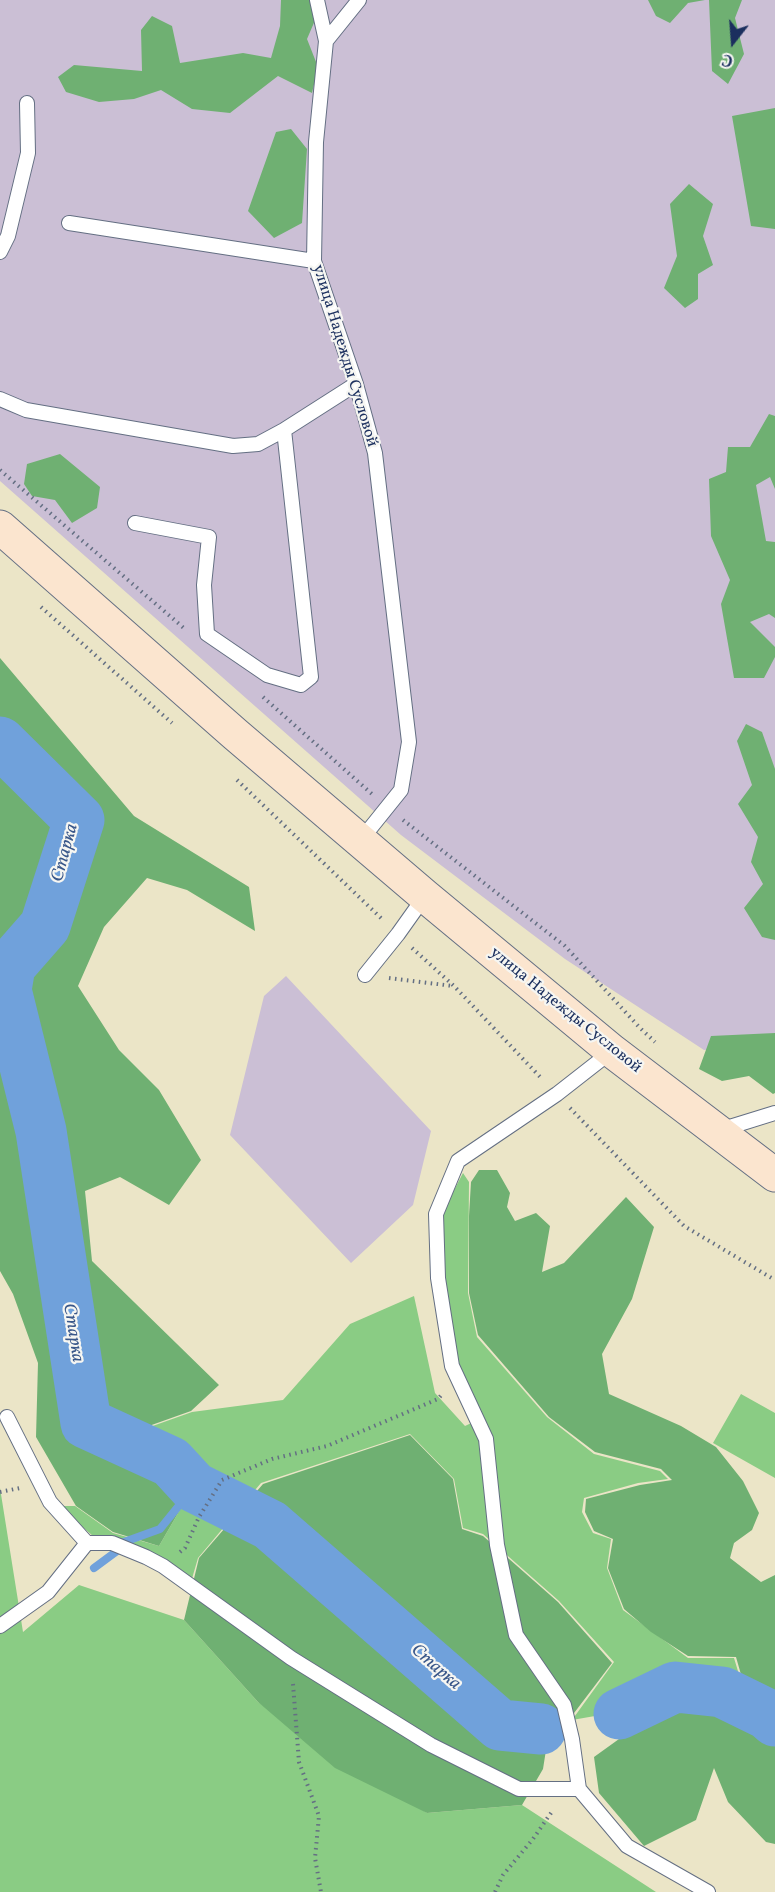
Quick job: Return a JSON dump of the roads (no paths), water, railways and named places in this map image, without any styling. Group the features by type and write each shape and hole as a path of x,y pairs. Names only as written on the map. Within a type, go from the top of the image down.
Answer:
{"main road":[{"name":"улица Надежды Сусловой","path":"0,527 235,734 425,896 612,1051 775,1175"}],"lane":[{"name":"улица Надежды Сусловой","path":"317,0 326,40 316,142 314,261 356,384 375,453 409,742 401,790 360,841"},
{"path":"326,40 359,0"},
{"path":"0,252 8,236 28,153 27,103"},
{"path":"69,223 314,261"},
{"path":"0,399 26,410 232,446 258,444 356,384"},
{"path":"135,523 209,537 204,585 207,634 267,675 301,685 311,676 284,430"},
{"path":"365,975 425,896"},
{"path":"612,1051 556,1094 458,1161 436,1214 438,1278 452,1366 486,1439 497,1545 516,1635 564,1705 572,1739 579,1789 627,1846 708,1892"},
{"path":"716,1131 775,1113"},
{"path":"7,1417 50,1502 87,1543 112,1544 163,1566 291,1658 431,1745 519,1789 579,1789"},
{"path":"0,1626 48,1592 87,1543"}],"waterway":[{"name":"Старка","path":"0,742 79,820 45,926 10,966 6,990 41,1131 86,1423 171,1462 194,1487 270,1525 500,1725 541,1729"},
{"path":"124,1542 160,1529 194,1487"},
{"path":"94,1568 117,1551"},
{"name":"Старка","path":"619,1714 675,1687 722,1692 767,1714 775,1721"}]}
